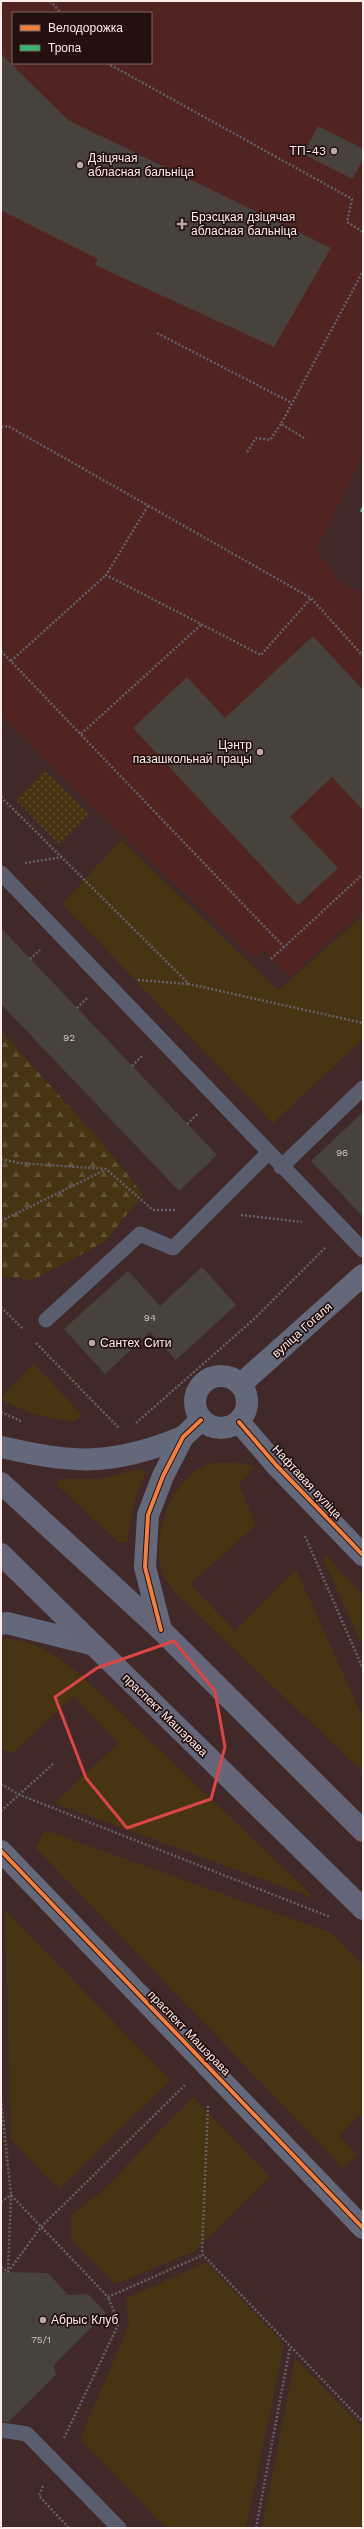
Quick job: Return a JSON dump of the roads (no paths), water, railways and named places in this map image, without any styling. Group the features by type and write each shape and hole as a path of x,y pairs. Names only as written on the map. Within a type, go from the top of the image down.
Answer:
{"main road":[{"path":"1,1483 161,1630 363,1831"},
{"name":"праспект Машэрава","path":"1,1554 91,1644 363,1909"}],"street":[{"name":"вуліца Гогаля","path":"241,1384 363,1275"},
{"path":"217,1376 228,1377 241,1384 246,1392 248,1403 245,1414 239,1422 226,1428 215,1427 201,1420 196,1401 198,1390 206,1381 217,1376"},
{"path":"161,1630 145,1567 148,1515 163,1476 183,1437 201,1420"},
{"name":"Нафтавая вуліца","path":"239,1422 276,1464 363,1555"},
{"path":"1,1447 51,1458 103,1461 146,1452 183,1437"},
{"path":"1,1624 14,1625 91,1644"},
{"name":"праспект Машэрава","path":"1,1850 363,2228"}],"lane":[{"path":"1,873 281,1167 363,1250"},
{"path":"281,1167 363,1088"},
{"path":"46,1320 140,1234 174,1248 268,1153"},
{"path":"1,2430 27,2434 119,2528"}],"place":[{"name":"ТП-43","path":"334,151"},
{"name":"Дзіцячая абласная бальніца","path":"80,165"},
{"name":"Брэсцкая дзіцячая абласная бальніца","path":"182,224"},
{"name":"Цэнтр пазашкольнай працы","path":"260,752"},
{"name":"Сантех Сити","path":"92,1343"},
{"name":"Абрыс Клуб","path":"43,2320"}]}
